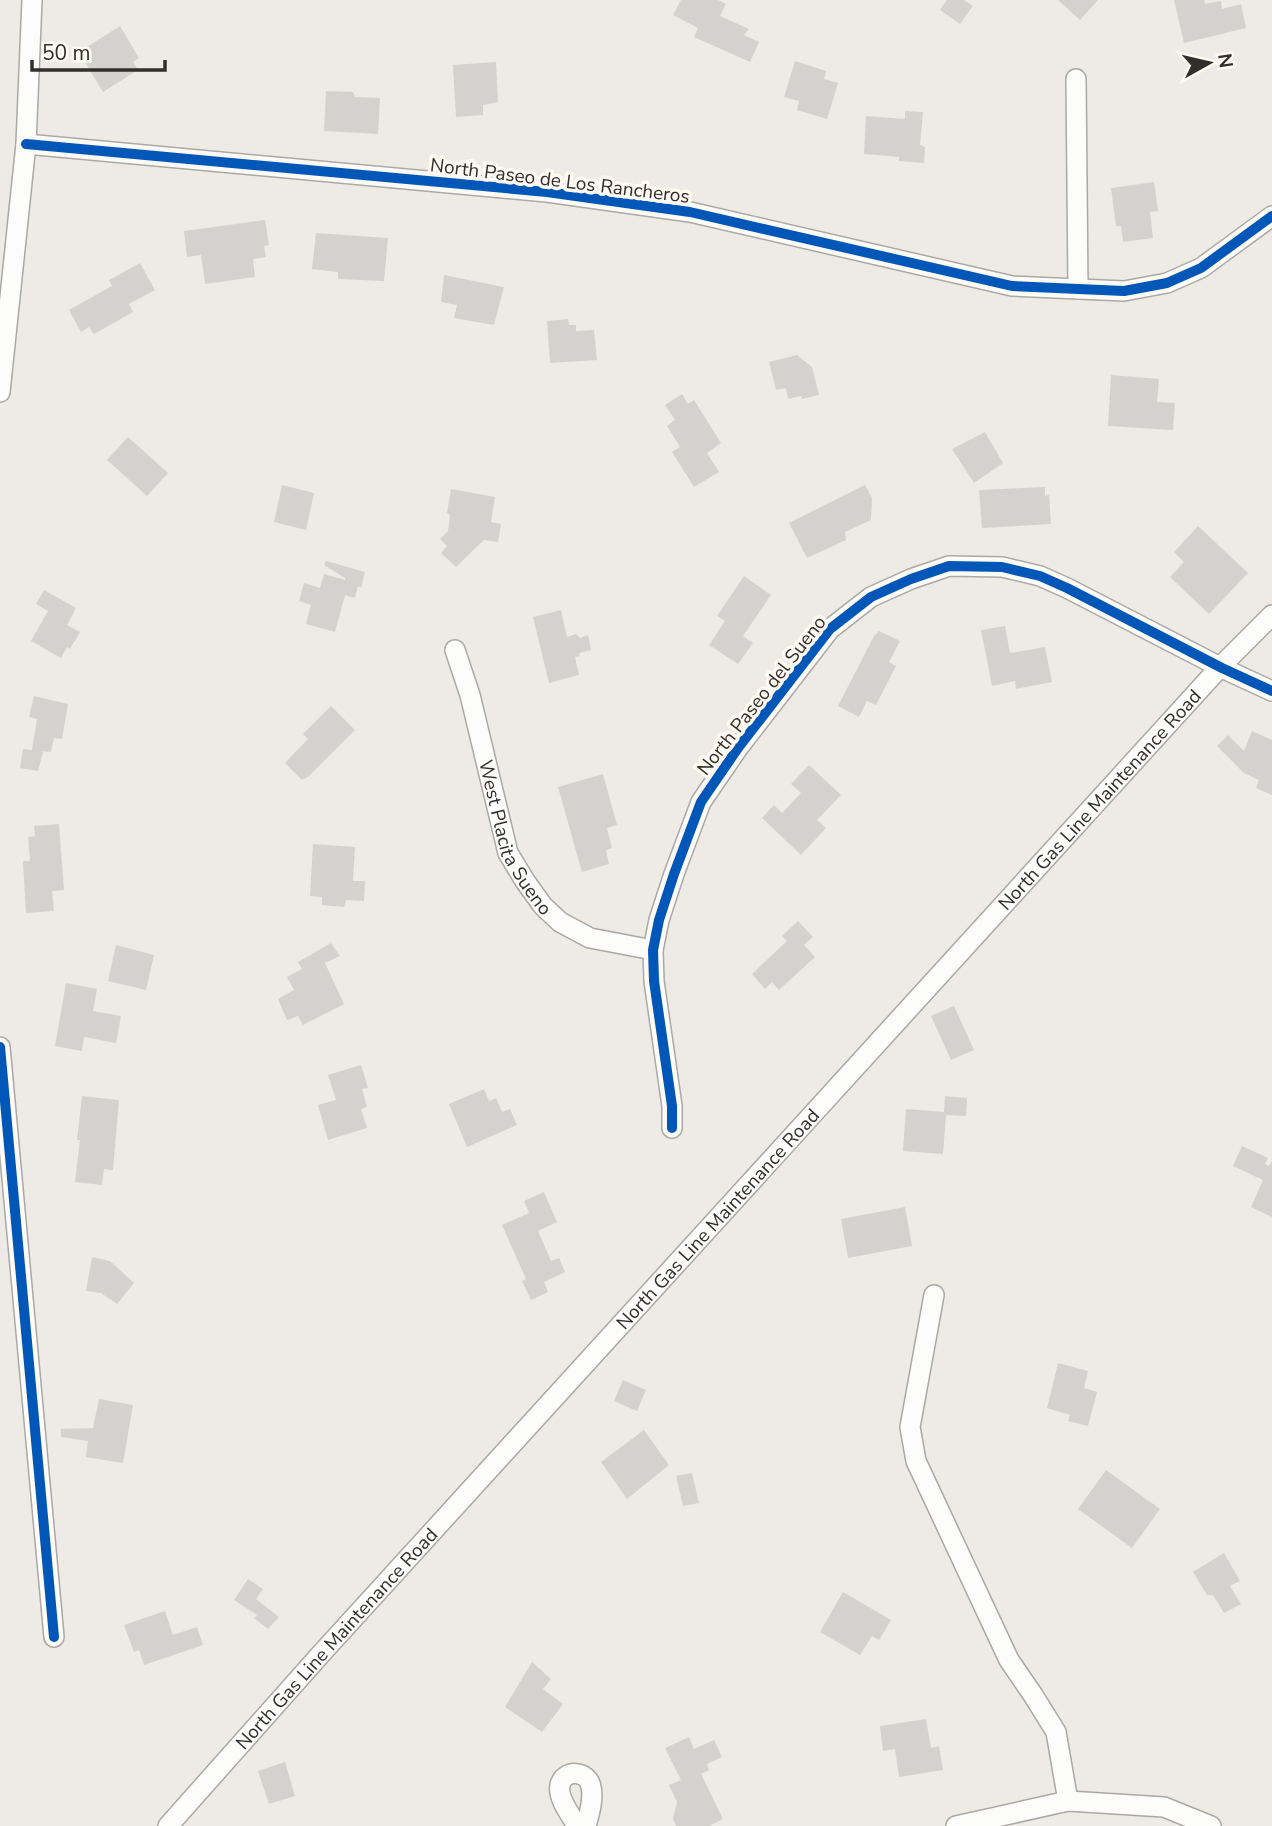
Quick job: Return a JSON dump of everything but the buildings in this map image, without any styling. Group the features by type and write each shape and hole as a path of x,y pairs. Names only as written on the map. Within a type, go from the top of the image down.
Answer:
{"street":[{"path":"0,392 4,310 26,144 32,0"},
{"path":"1076,79 1078,289"},
{"name":"North Paseo de Los Rancheros","path":"26,144 547,192 690,212 1012,286 1124,291 1167,283 1201,268 1272,216"},
{"name":"North Paseo del Sueno","path":"672,1128 673,1106 654,981 653,950 659,920 674,874 702,802 738,748 830,629 871,597 949,566 1002,567 1040,576 1067,587 1220,667 1272,691"},
{"name":"North Gas Line Maintenance Road","path":"168,1826 338,1634 1220,667 1272,615"},
{"name":"West Placita Sueno","path":"455,650 470,695 508,853 524,881 543,906 560,922 590,937 653,950"},
{"path":"0,1047 54,1637"},
{"path":"934,1295 910,1427 916,1461 1009,1660 1056,1732 1068,1801"},
{"path":"577,1826 561,1796 559,1785 564,1778 580,1773 586,1776 591,1787 586,1826"},
{"path":"956,1826 1068,1801 1164,1807 1211,1826"}],"cycle path":[{"path":"26,144 547,192 690,212 1012,286 1124,291 1167,283 1201,268 1272,216"},
{"path":"672,1128 672,1106 654,981 653,950 659,920 674,874 701,802 738,748 830,629 871,597 949,566 1002,567 1040,576 1067,588 1272,691"},
{"path":"0,1047 54,1637"}]}
